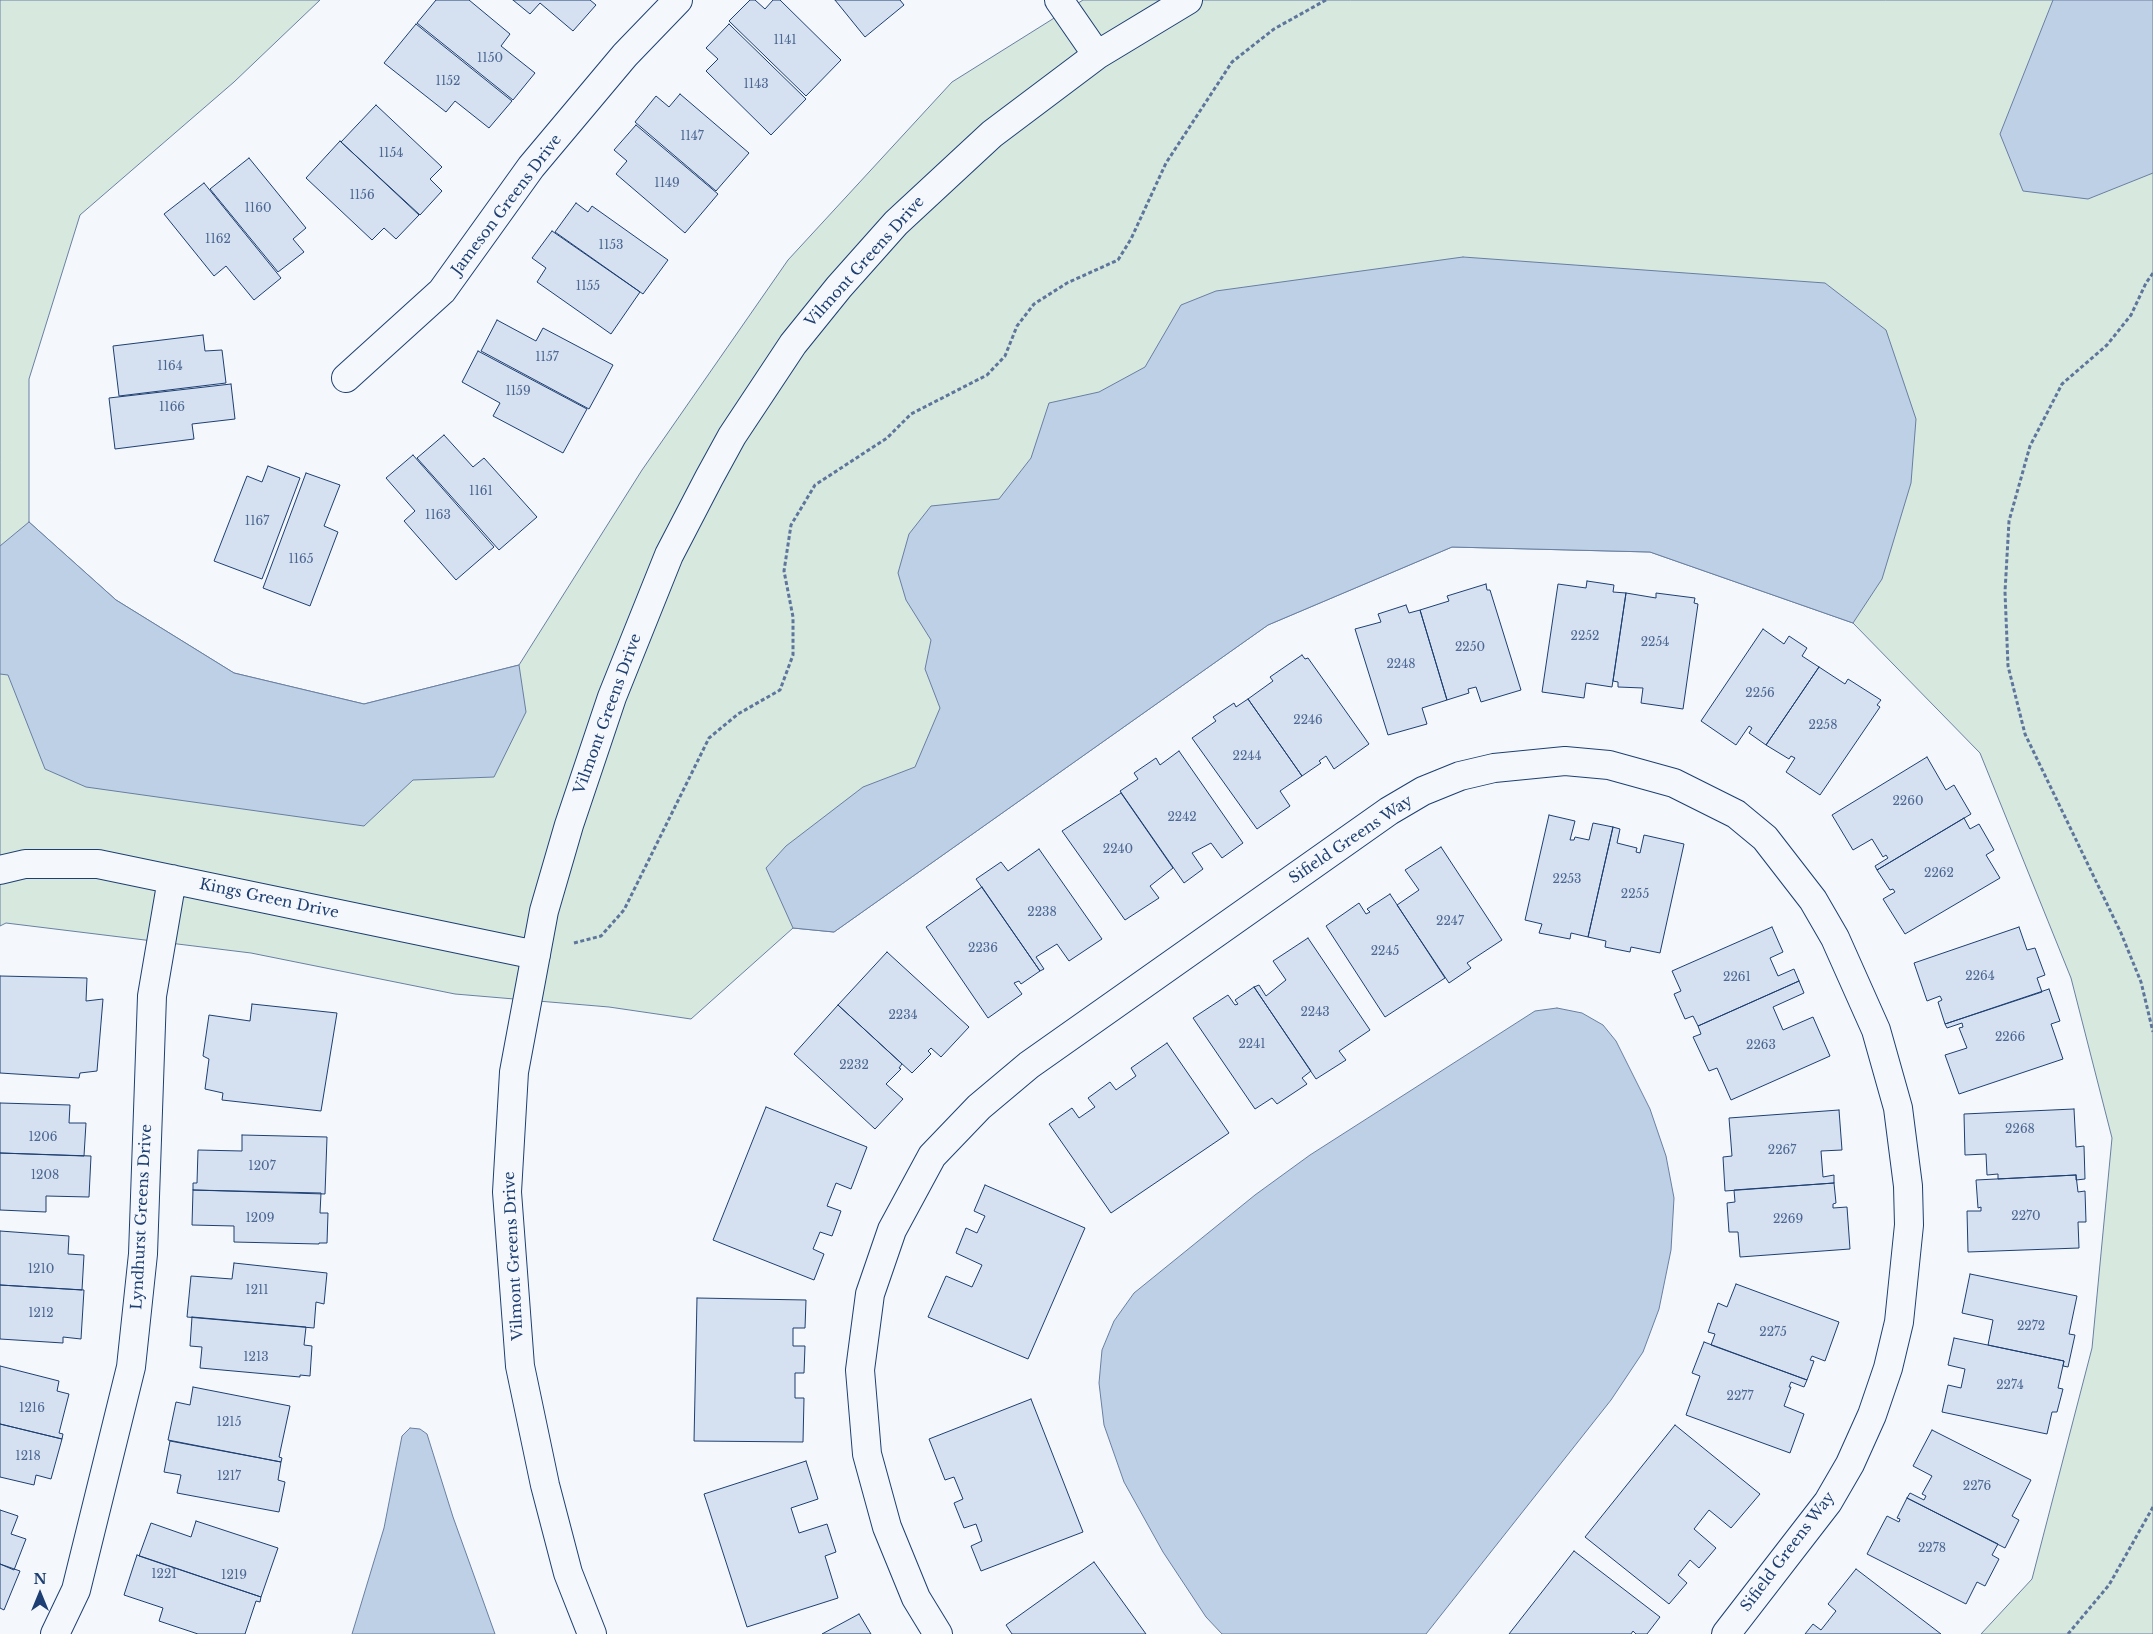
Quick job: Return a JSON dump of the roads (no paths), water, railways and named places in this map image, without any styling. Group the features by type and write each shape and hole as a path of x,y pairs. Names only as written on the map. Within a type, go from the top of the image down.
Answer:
{"street":[{"name":"Jameson Greens Drive","path":"346,378 442,292 531,167 625,56 678,0"},
{"path":"1059,0 1096,56"},
{"name":"Vilmont Greens Drive","path":"592,1634 568,1573 545,1485 520,1366 507,1192 514,1072 544,911 569,825 625,662 669,555 689,513 732,436 793,344 839,286 896,223 992,134 1096,56 1188,0"},
{"name":"Sifield Greens Way","path":"938,1634 916,1598 887,1527 867,1454 860,1370 870,1294 892,1230 932,1156 979,1107 1029,1065 1389,811 1423,792 1460,776 1494,768 1565,761 1609,764 1674,784 1736,814 1765,838 1813,900 1835,938 1876,1030 1898,1108 1908,1186 1909,1225 1900,1313 1888,1368 1850,1464 1828,1502 1726,1634"},
{"name":"Kings Green Drive","path":"0,870 25,864 98,864 536,955"},
{"name":"Lyndhurst Greens Drive","path":"55,1634 76,1590 131,1367 143,1254 152,996 172,879"}],"water":[{"path":"2053,0 2153,0 2153,173 2088,199 2023,191 2000,134"},
{"path":"1463,257 1825,283 1886,330 1916,419 1911,483 1882,579 1853,623 1650,552 1452,547 1268,625 834,932 793,928 766,868 786,846 863,787 915,767 940,708 925,669 931,640 906,600 898,573 909,534 931,506 999,499 1031,458 1049,403 1099,392 1145,367 1181,305 1216,291"},
{"path":"29,522 116,600 234,673 364,704 519,665 526,712 494,777 413,780 364,826 86,787 45,769 8,675 0,674 0,546"},
{"path":"1557,1008 1582,1013 1603,1025 1616,1041 1650,1109 1666,1156 1674,1198 1671,1250 1659,1309 1643,1352 1611,1400 1426,1634 1222,1634 1206,1617 1163,1552 1124,1482 1104,1425 1099,1383 1102,1350 1114,1321 1134,1293 1255,1195 1310,1155 1535,1011"},
{"path":"410,1428 420,1429 427,1434 453,1517 495,1634 352,1634 384,1528 402,1436"}]}
